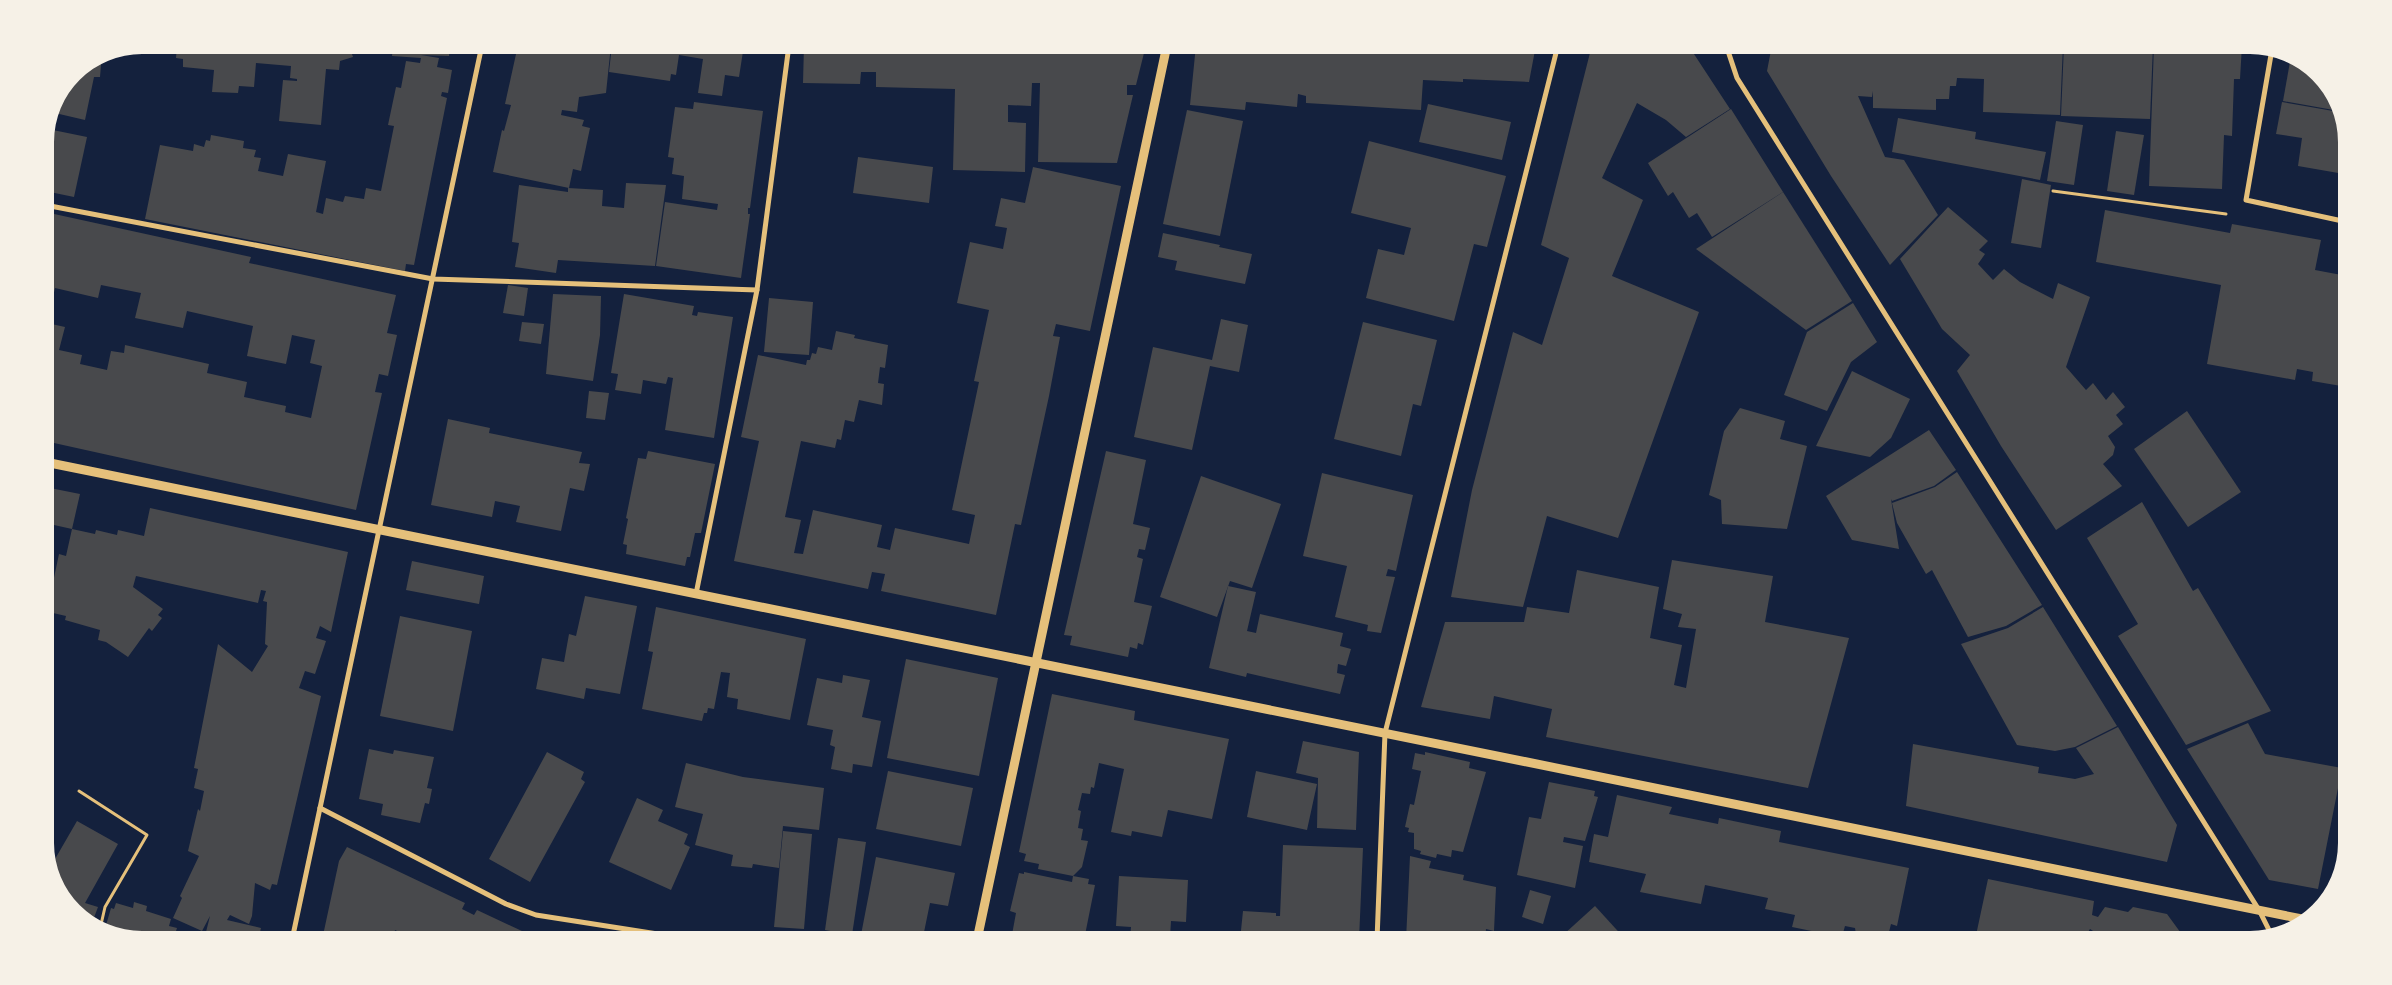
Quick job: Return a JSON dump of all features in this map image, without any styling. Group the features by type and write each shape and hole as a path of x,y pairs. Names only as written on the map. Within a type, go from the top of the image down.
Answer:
{"street":[{"path":"294,931 480,54"},
{"path":"696,594 756,290 788,54"},
{"path":"979,931 1165,54"},
{"path":"1377,931 1385,733 1556,54"},
{"path":"1729,54 1737,78 2269,930"},
{"path":"2271,56 2246,200 2338,220"},
{"path":"54,207 432,279 756,290"},
{"path":"54,464 2296,918"},
{"path":"320,808 506,904 536,915 638,931"}],"path":[{"path":"2054,191 2228,215 2246,200"},
{"path":"79,791 146,835 105,907 102,921"}],"building":[{"path":"176,54 352,54 353,57 340,61 339,70 326,69 321,125 279,121 283,80 297,81 297,79 290,78 291,66 256,63 254,87 239,86 238,93 212,92 214,70 183,67 183,59 176,58"},
{"path":"392,54 449,54 449,56 421,55 439,58 437,67 452,70 448,93 442,92 441,96 447,98 414,265 406,264 405,271 145,219 160,145 193,151 194,144 204,147 206,140 210,141 211,135 244,141 243,148 256,150 254,157 261,158 258,171 283,176 288,154 326,161 316,212 323,214 326,198 343,202 345,196 364,199 366,188 381,191 394,126 388,125 396,87 401,88 406,61 420,63 421,58 392,56"},
{"path":"516,54 610,54 606,93 579,97 577,112 562,110 561,115 584,120 582,126 590,128 581,171 573,169 569,188 493,172 502,130 504,131 511,105 505,104"},
{"path":"611,54 743,54 739,77 725,75 722,96 698,93 703,59 679,55 676,75 671,74 670,81 609,72"},
{"path":"804,54 1144,54 1136,85 1127,85 1127,95 1133,95 1117,163 1038,162 1040,83 1032,83 1031,106 1008,105 1008,122 1026,123 1025,172 953,170 955,89 876,87 876,72 861,72 860,84 803,83"},
{"path":"1195,54 1534,54 1529,82 1463,79 1463,82 1423,80 1421,110 1306,103 1306,96 1298,94 1297,107 1246,102 1245,110 1190,105"},
{"path":"1590,54 1694,54 1730,109 1686,137 1666,120 1637,103 1602,178 1643,200 1612,276 1699,312 1618,538 1547,516 1523,607 1451,597 1472,490 1513,332 1542,345 1569,258 1541,245"},
{"path":"1770,54 2063,54 2060,115 1983,112 1984,79 1957,78 1956,86 1950,86 1949,99 1936,99 1936,110 1873,108 1873,91 1872,97 1858,96 1885,157 1904,160 1938,215 1890,265 1831,176 1767,71"},
{"path":"2064,54 2153,54 2150,119 2061,116"},
{"path":"2154,54 2241,54 2240,79 2234,79 2232,136 2224,135 2222,189 2149,186"},
{"path":"2290,63 2313,79 2333,110 2283,101"},
{"path":"101,64 100,77 94,77 85,120 58,114 60,108 79,79"},
{"path":"694,102 763,111 750,208 748,208 748,214 750,214 741,278 656,266 665,202 717,210 718,204 682,199 684,176 672,174 674,158 668,157 675,107 693,109"},
{"path":"2282,102 2333,111 2338,136 2338,173 2298,166 2302,138 2276,134"},
{"path":"1428,104 1511,122 1502,160 1419,142"},
{"path":"1731,109 1783,192 1712,237 1697,213 1689,218 1673,192 1668,196 1648,163"},
{"path":"1187,110 1243,121 1220,236 1163,224"},
{"path":"1898,118 1976,132 1975,139 2046,152 2040,180 1892,152"},
{"path":"2056,121 2083,125 2074,185 2047,181"},
{"path":"54,130 87,137 74,197 54,193"},
{"path":"2116,131 2144,135 2134,195 2107,191"},
{"path":"1369,141 1506,176 1487,247 1474,244 1454,321 1366,298 1378,249 1404,255 1411,228 1351,213"},
{"path":"858,157 933,167 929,203 853,193"},
{"path":"1033,167 1121,186 1090,331 1056,324 1053,336 1060,337 1049,396 1021,525 1015,524 996,615 881,591 885,574 872,572 868,589 734,561 759,441 741,437 758,355 806,365 812,353 816,354 818,347 832,350 836,331 855,335 854,338 888,345 885,368 880,367 878,383 884,384 882,405 859,400 854,422 845,420 841,440 837,439 835,448 801,441 785,517 801,520 794,553 803,554 813,510 882,525 877,547 890,550 895,528 969,544 975,515 952,510 979,382 974,381 989,310 957,303 970,242 1003,249 1007,228 995,226 1001,198 1025,203"},
{"path":"2022,179 2051,185 2041,248 2011,243"},
{"path":"626,183 666,185 655,266 558,260 556,273 515,267 519,243 512,242 519,185 568,192 568,188 603,190 602,206 624,208"},
{"path":"1783,192 1852,301 1806,330 1696,249"},
{"path":"1948,207 1988,241 1979,250 1985,254 1978,264 1993,280 2004,269 2020,282 2053,299 2058,283 2090,297 2066,367 2086,390 2093,383 2106,400 2113,392 2125,407 2116,415 2123,424 2108,436 2115,447 2113,455 2103,464 2122,486 2056,530 2001,446 1957,371 1970,355 1942,329 1900,259"},
{"path":"2105,210 2230,233 2232,224 2321,240 2315,270 2338,274 2338,385 2312,381 2313,372 2297,369 2295,380 2207,364 2221,285 2096,262"},
{"path":"54,214 251,257 249,263 396,295 387,333 397,335 388,376 379,374 375,392 382,393 356,510 54,443 54,325 65,327 59,350 82,355 80,364 107,370 111,351 124,353 125,345 209,364 207,373 247,382 244,397 286,406 285,412 311,418 322,366 310,363 315,340 292,335 286,364 247,356 253,326 187,311 183,328 135,318 141,293 101,285 98,298 55,288 54,292"},
{"path":"1163,233 1252,254 1245,284 1175,270 1177,261 1158,257"},
{"path":"508,285 528,288 524,316 503,313"},
{"path":"553,294 601,296 600,335 593,381 546,374"},
{"path":"624,294 694,306 692,315 697,316 698,312 733,317 714,438 665,430 673,378 668,377 666,384 643,380 641,394 615,390 618,374 611,373"},
{"path":"769,298 813,302 809,355 764,352"},
{"path":"1853,303 1877,342 1851,362 1827,411 1784,395 1807,332"},
{"path":"1221,319 1248,325 1239,372 1210,366 1192,450 1134,437 1153,347 1212,360"},
{"path":"522,322 544,324 541,344 519,341"},
{"path":"1363,322 1437,340 1421,406 1413,404 1401,456 1334,439"},
{"path":"1852,371 1910,399 1891,438 1870,457 1816,446"},
{"path":"589,391 609,393 605,420 586,418"},
{"path":"1740,408 1785,421 1780,439 1807,446 1787,529 1722,524 1721,500 1709,495 1724,431"},
{"path":"2187,411 2241,492 2188,527 2134,449"},
{"path":"448,419 490,428 489,433 582,452 579,463 590,464 584,491 570,488 561,531 516,522 520,506 495,501 492,517 431,505"},
{"path":"1929,430 1956,470 1934,486 1892,501 1891,499 1899,549 1852,540 1826,496"},
{"path":"648,451 715,464 701,533 695,533 690,557 687,557 685,566 626,554 627,545 623,544 628,519 626,518 638,458 646,459"},
{"path":"1106,451 1146,460 1133,524 1150,528 1145,550 1139,549 1137,557 1143,559 1134,602 1152,606 1143,645 1138,643 1137,649 1130,647 1128,657 1070,645 1072,636 1064,635"},
{"path":"1957,472 2042,605 2006,626 1968,637 1932,570 1926,574 1897,523 1892,503 1935,487"},
{"path":"1322,473 1413,495 1396,571 1388,569 1386,576 1395,577 1381,633 1367,631 1368,625 1335,617 1347,566 1303,556"},
{"path":"1201,476 1281,504 1252,588 1230,581 1217,617 1160,597"},
{"path":"54,489 80,494 72,529 54,525"},
{"path":"2142,502 2193,591 2198,588 2271,711 2186,745 2118,636 2138,624 2087,538"},
{"path":"150,508 348,552 331,632 320,626 316,638 326,641 315,674 305,671 299,688 321,696 277,885 272,884 270,890 255,883 252,916 249,924 230,915 227,920 261,928 260,931 206,931 210,916 202,931 173,918 182,898 180,896 199,856 188,851 204,791 194,788 198,769 194,768 218,644 252,672 268,646 265,644 267,602 263,601 266,591 261,590 258,603 136,576 133,587 163,609 158,615 162,618 152,631 149,628 128,657 106,642 98,640 100,630 65,620 66,616 54,613 54,578 59,554 66,556 72,529 95,534 96,530 117,535 118,530 144,536"},
{"path":"1672,560 1773,576 1765,622 1849,638 1808,788 1546,737 1552,709 1494,696 1490,719 1421,707 1445,622 1524,622 1527,607 1569,613 1577,570 1659,587 1650,638 1682,645 1674,685 1686,688 1696,629 1678,627 1682,614 1663,609"},
{"path":"412,561 484,576 479,604 406,590"},
{"path":"1228,586 1256,592 1247,631 1256,633 1260,614 1343,633 1340,646 1351,649 1346,666 1338,664 1337,673 1345,675 1340,694 1247,673 1246,677 1209,668"},
{"path":"585,596 637,606 620,694 586,688 584,699 536,689 542,658 564,662 569,634 576,636"},
{"path":"656,607 806,639 790,720 737,709 738,699 727,697 730,673 721,672 714,709 708,708 707,713 704,713 702,721 642,709 653,652 648,651"},
{"path":"2043,607 2117,726 2075,747 2055,751 2017,745 1961,644 2008,628"},
{"path":"400,616 472,631 453,731 380,716"},
{"path":"906,659 998,678 979,776 887,758"},
{"path":"843,675 870,680 862,717 881,721 872,767 853,764 852,773 831,769 835,747 830,745 833,730 807,725 817,678 842,683"},
{"path":"1052,694 1135,711 1134,720 1229,739 1212,819 1168,810 1162,837 1132,831 1131,836 1111,832 1124,769 1099,763 1094,788 1091,787 1090,794 1082,793 1078,810 1081,811 1078,828 1083,829 1081,840 1088,841 1082,867 1073,876 1038,869 1039,864 1024,861 1026,854 1019,852"},
{"path":"2248,723 2265,754 2338,767 2338,788 2318,889 2269,880 2187,749"},
{"path":"2118,727 2177,825 2167,862 1906,806 1913,744 2039,767 2038,773 2075,779 2094,774 2076,748"},
{"path":"1303,741 1359,752 1356,830 1317,828 1318,778 1296,773"},
{"path":"369,749 393,754 394,750 434,757 427,788 432,789 429,804 425,803 420,823 381,815 383,804 359,799"},
{"path":"547,752 584,772 581,779 585,782 530,882 489,859"},
{"path":"1425,752 1470,762 1469,768 1486,772 1463,852 1452,850 1451,857 1437,854 1436,858 1420,854 1421,851 1414,849 1414,833 1408,832 1409,828 1405,827 1410,804 1414,805 1421,771 1412,769 1415,753 1425,755"},
{"path":"686,763 743,777 824,788 819,830 783,826 779,868 753,864 752,868 731,866 733,855 695,845 703,814 675,807"},
{"path":"888,771 973,788 961,846 876,829"},
{"path":"1256,771 1317,784 1307,830 1247,817"},
{"path":"1549,782 1595,791 1594,796 1598,797 1585,841 1564,837 1563,842 1583,846 1575,888 1517,875 1529,817 1541,819"},
{"path":"1617,795 1672,807 1669,814 1718,824 1719,818 1781,831 1779,842 1909,868 1897,926 1891,924 1889,931 1856,931 1855,928 1845,926 1844,931 1812,931 1792,927 1795,915 1765,909 1768,898 1705,885 1701,904 1640,892 1646,874 1589,862 1594,834 1608,837"},
{"path":"637,798 663,810 658,821 688,834 684,844 690,847 671,890 609,862"},
{"path":"77,821 118,844 85,903 98,907 94,917 79,906 72,897 60,877 55,859"},
{"path":"783,831 812,834 804,929 774,927"},
{"path":"838,838 866,842 853,931 825,930"},
{"path":"1283,845 1363,848 1359,931 1241,931 1243,911 1276,913 1276,916 1280,916"},
{"path":"347,847 465,903 462,909 474,915 477,910 522,931 324,931 339,861"},
{"path":"1410,856 1431,861 1429,868 1464,875 1463,880 1496,887 1494,931 1486,929 1486,931 1406,931"},
{"path":"876,857 955,873 948,906 930,903 924,931 862,931"},
{"path":"1024,872 1072,882 1073,876 1089,879 1088,884 1095,885 1086,931 1013,931 1016,913 1010,911 1019,873 1024,874"},
{"path":"1119,876 1188,880 1186,922 1171,921 1170,931 1131,931 1131,927 1116,926"},
{"path":"1988,879 2094,901 2092,915 2098,917 2105,907 2128,912 2133,907 2167,914 2179,931 2093,931 2090,929 2089,931 1977,931"},
{"path":"1530,890 1551,896 1543,924 1522,917"},
{"path":"134,902 147,906 146,911 171,919 169,926 177,928 176,931 124,930 106,924 111,908 114,909 116,903 133,908"},
{"path":"1595,906 1618,931 1567,931"}]}
